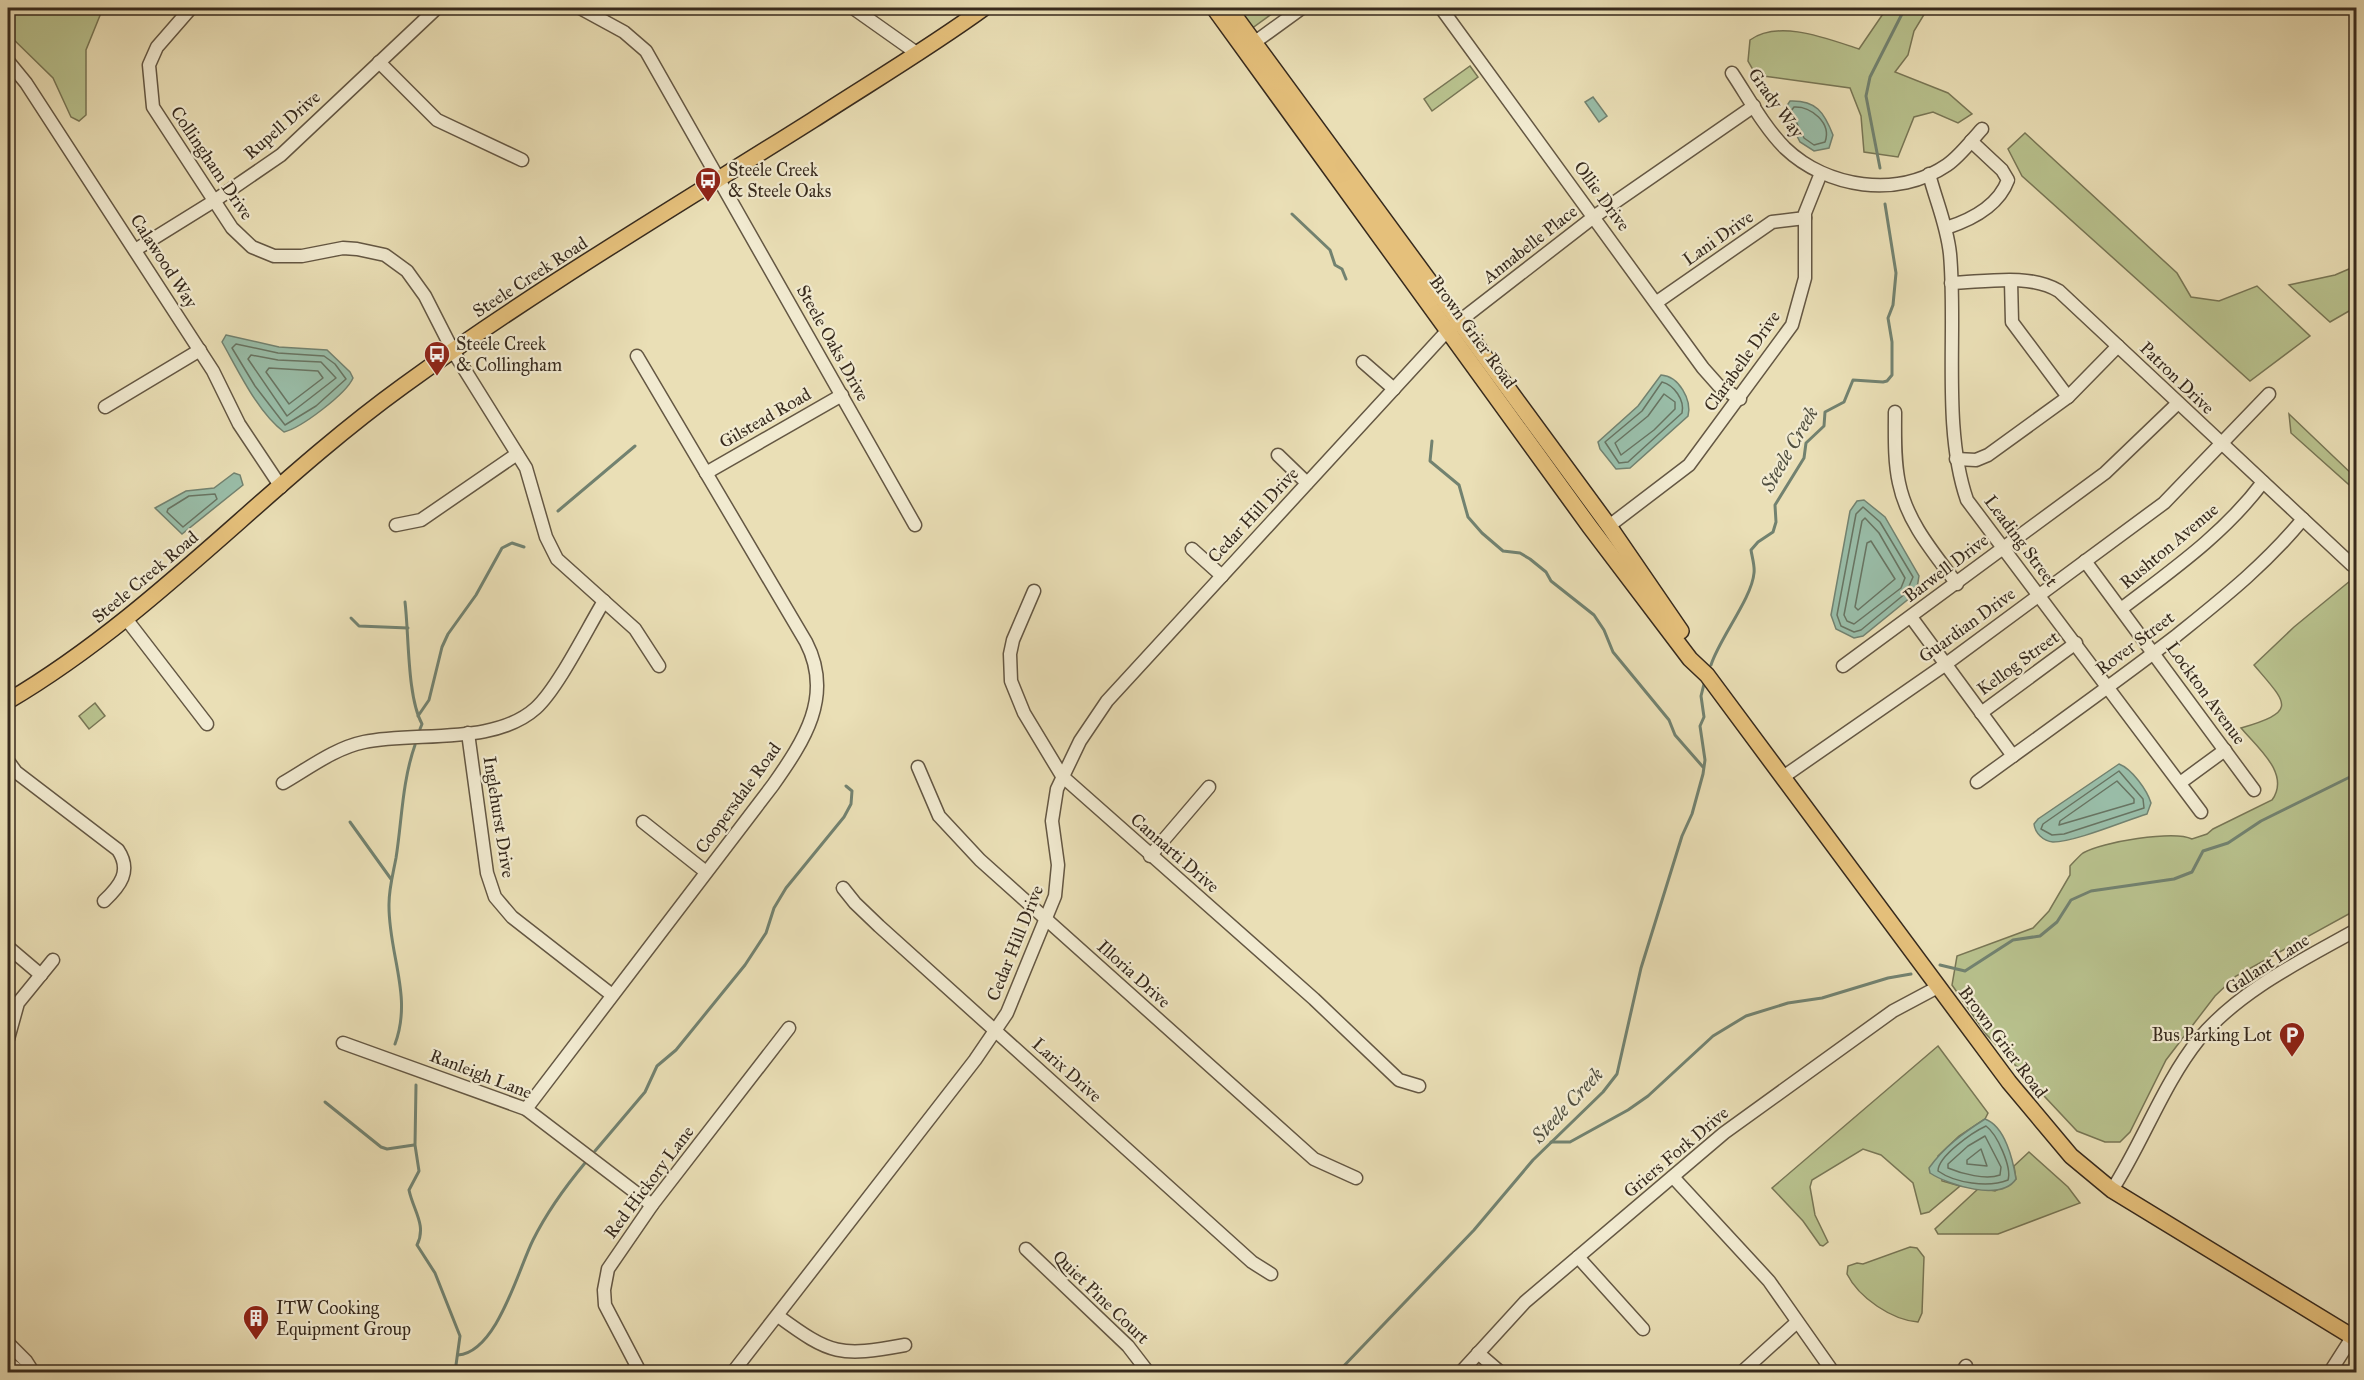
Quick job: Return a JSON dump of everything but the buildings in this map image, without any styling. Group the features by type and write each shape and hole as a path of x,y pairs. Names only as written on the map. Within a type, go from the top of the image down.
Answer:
{"main road":[{"name":"Steele Creek Road","path":"8,701 81,654 127,620 364,416 453,351 567,274 918,54 984,8"},
{"name":"Brown Grier Road","path":"1214,8 1641,595 1690,659 1707,675"},
{"name":"Brown Grier Road","path":"1228,8 1461,321 1609,526 1707,675 1938,987 2057,1142 2112,1190 2355,1337"},
{"path":"1516,424 1537,440 1592,516 1600,524 1609,526"}],"street":[{"name":"Collingham Drive","path":"190,8 158,47 148,65 149,88 153,107 214,201 242,239 263,252 284,257 343,248 385,255 407,272 417,283 453,351 517,454 534,488 550,548 566,569 635,628 659,666"},
{"name":"Rupell Drive","path":"135,250 214,201 281,155 437,8"},
{"path":"580,8 624,32 646,51 720,178"},
{"path":"853,8 918,54"},
{"path":"1255,42 1302,8"},
{"name":"Ollie Drive","path":"1441,8 1595,216 1710,377 1740,399"},
{"name":"Calawood Way","path":"8,61 27,85 200,350 215,374 239,424 281,487"},
{"path":"379,62 437,120 522,160"},
{"name":"Grady Way","path":"1732,73 1782,145 1821,173 1845,182 1869,184 1907,181 1929,174 1954,160 1982,129"},
{"name":"Annabelle Place","path":"1448,330 1595,216 1754,106"},
{"path":"1946,228 1972,220 2003,193 2008,180 2002,170 1971,141"},
{"name":"Clarabelle Drive","path":"1609,526 1689,465 1779,346 1798,313 1805,278 1805,218 1808,204 1821,173"},
{"name":"Leading Street","path":"1929,174 1946,228 1951,283 1956,459 1967,500 2109,686 2201,812"},
{"name":"Steele Oaks Drive","path":"720,178 915,525"},
{"name":"Lani Drive","path":"1657,302 1773,222 1805,218"},
{"path":"2010,281 2012,322 2068,397"},
{"name":"Patron Drive","path":"1951,283 2029,281 2053,288 2352,565"},
{"name":"Cedar Hill Drive","path":"733,1372 996,1031 1012,1003 1058,882 1052,821 1062,776 1080,741 1102,708 1448,330"},
{"path":"1956,459 1976,460 1988,455 2068,397 2118,346"},
{"path":"105,407 200,350"},
{"name":"Coopersdale Road","path":"526,1108 792,758 812,717 818,690 816,666 806,642 636,356"},
{"path":"1363,362 1394,389"},
{"name":"Guardian Drive","path":"1783,777 1946,664 2164,503 2268,394"},
{"name":"Gilstead Road","path":"706,473 842,395"},
{"name":"Barwell Drive","path":"1843,666 2105,473 2178,403"},
{"path":"1895,412 1898,480 1902,498 1921,536 1957,584"},
{"path":"396,525 421,520 517,454"},
{"path":"1278,455 1307,483"},
{"name":"Rushton Avenue","path":"2121,609 2192,556 2223,528 2263,482"},
{"name":"Rover Street","path":"1977,782 2153,653 2262,567 2303,519"},
{"path":"1192,549 1222,576"},
{"name":"Lockton Avenue","path":"2085,561 2254,790"},
{"name":"Cannarti Drive","path":"1034,591 1013,640 1010,654 1011,681 1024,713 1062,776 1314,999 1399,1080 1419,1086"},
{"path":"283,783 338,751 357,744 468,733 518,721 545,698 604,601"},
{"path":"1911,617 2013,756"},
{"path":"127,620 207,724"},
{"name":"Kellog Street","path":"1982,712 2076,643"},
{"name":"Inglehurst Drive","path":"468,733 487,873 495,897 512,917 612,995"},
{"path":"2180,783 2225,750"},
{"path":"8,761 16,772 118,850 124,861 124,873 120,885 104,901"},
{"name":"Illoria Drive","path":"918,767 931,803 956,837 1314,1159 1356,1179"},
{"path":"1150,856 1209,786"},
{"path":"642,822 706,872"},
{"name":"Larix Drive","path":"843,888 879,926 1252,1262 1271,1274"},
{"name":"Gallant Lane","path":"2112,1190 2183,1064 2218,1018 2278,975 2356,930"},
{"path":"8,947 41,975"},
{"path":"8,1039 9,1020 18,1003 54,960"},
{"name":"Griers Fork Drive","path":"1461,1372 1525,1302 1771,1097 1893,1011 1938,987"},
{"name":"Red Hickory Lane","path":"640,1372 609,1316 604,1290 608,1269 652,1205 789,1028"},
{"name":"Ranleigh Lane","path":"343,1043 526,1108 652,1205"},
{"path":"1673,1177 1769,1281 1833,1372"},
{"name":"Quiet Pine Court","path":"1026,1249 1128,1346 1148,1372"},
{"path":"1578,1257 1643,1329"},
{"path":"778,1316 812,1341 838,1352 867,1352 905,1345"},
{"path":"1742,1372 1797,1322"},
{"path":"2330,1372 2355,1337"},
{"path":"8,1343 26,1360 33,1372"},
{"path":"1478,1353 1500,1372"},
{"path":"8,1363 21,1372"}],"shaded area":[{"path":"8,8 103,8 86,50 86,115 79,121 71,117 53,78 8,34"},
{"path":"1234,8 1280,8 1251,29"},
{"path":"1887,8 1928,8 1914,31 1908,55 1895,72 1948,93 1972,114 1958,123 1933,112 1914,117 1898,157 1864,152 1861,116 1850,88 1756,75 1748,61 1750,40 1775,31 1819,36 1859,49"},
{"path":"1470,66 1478,77 1432,111 1424,99"},
{"path":"2025,133 2177,273 2191,297 2219,301 2257,286 2310,336 2250,381 2022,176 2008,149"},
{"path":"2356,266 2356,307 2330,322 2289,285 2335,275"},
{"path":"2289,414 2356,478 2356,491 2291,433"},
{"path":"2356,576 2356,910 2236,976 2215,996 2166,1060 2130,1132 2120,1142 2105,1142 2077,1131 1986,1034 1952,985 1957,956 2033,928 2049,911 2070,875 2070,866 2083,853 2105,845 2138,838 2170,836 2192,839 2207,834 2272,800 2277,790 2275,771 2263,752 2241,728 2272,716 2279,711 2282,705 2274,689 2254,665 2294,627"},
{"path":"95,703 105,716 89,729 79,716"},
{"path":"1938,1046 1988,1113 1985,1119 1959,1136 1938,1156 1942,1181 1960,1186 1929,1212 1921,1214 1913,1183 1881,1155 1863,1149 1812,1180 1810,1187 1815,1215 1828,1242 1823,1246 1820,1245 1803,1221 1772,1188"},
{"path":"2029,1152 2068,1187 2080,1203 1998,1234 1938,1234 1935,1229 1979,1188 1995,1191 2016,1179 2014,1166"},
{"path":"1910,1247 1917,1248 1924,1257 1922,1313 1918,1322 1898,1317 1877,1306 1859,1291 1847,1274 1848,1266 1863,1264"}],"water":[{"path":"1593,97 1607,116 1599,122 1585,102"},
{"path":"1790,101 1813,105 1818,109 1833,135 1829,148 1814,151 1800,142 1784,110"},
{"path":"226,335 279,347 327,350 350,372 353,378 342,393 322,410 284,432 266,414 249,390 222,342"},
{"path":"1661,375 1679,384 1683,390 1688,403 1688,416 1630,468 1616,469 1600,449 1598,442 1638,406"},
{"path":"234,473 240,475 243,485 182,534 155,508 186,491 214,488"},
{"path":"1864,500 1885,517 1919,576 1917,588 1911,597 1863,636 1854,638 1836,629 1831,615 1850,511 1857,501"},
{"path":"2119,764 2134,775 2146,792 2151,803 2147,814 2062,841 2049,841 2038,833 2034,824 2038,819"},
{"path":"1985,1119 1998,1129 2007,1144 2016,1179 2009,1186 1999,1189 1974,1189 1938,1178 1930,1173 1929,1168 1948,1147"}],"waterway":[{"name":"Steele Creek","path":"1880,168 1866,96 1870,77 1905,8"},
{"name":"Steele Creek","path":"1711,665 1752,583 1754,564 1751,550 1773,532 1776,522 1775,505 1804,458 1806,443 1824,426 1825,412 1844,402 1853,380 1883,382 1892,375 1892,342 1888,318 1893,305 1896,273 1885,204"},
{"path":"1292,214 1330,250 1335,265 1342,269 1346,279"},
{"path":"1432,441 1430,461 1459,485 1468,517 1503,551 1520,553 1530,559 1546,572 1551,581 1594,615 1604,630 1613,652 1669,720 1675,735 1703,767"},
{"path":"558,511 635,446"},
{"path":"418,716 429,700 442,647 448,634 476,595 502,548 512,543 524,547"},
{"path":"405,602 411,682 422,724 420,729"},
{"path":"351,618 359,626 408,628"},
{"name":"Steele Creek","path":"1338,1372 1474,1230 1533,1160 1603,1092 1617,1074 1641,968 1703,774 1705,760 1700,726 1704,717 1701,696 1704,684"},
{"path":"395,1044 402,1009 392,940 389,898 405,787 415,745"},
{"path":"1940,965 1965,971 2013,940 2040,936 2057,922 2071,900 2091,891 2174,879 2192,872 2203,851 2228,843 2261,821 2356,774"},
{"path":"595,1151 645,1092 657,1066 676,1050 745,965 766,933 774,908 786,888 844,817 851,804 852,791 846,786"},
{"path":"350,822 391,879"},
{"path":"1551,1142 1570,1142 1628,1110 1648,1096 1713,1036 1746,1016 1788,1003 1822,998 1888,978 1911,974"},
{"path":"416,1085 415,1145 419,1171 409,1190 420,1224 421,1231 417,1245 435,1273 460,1336 456,1365 458,1372"},
{"path":"325,1102 381,1147 387,1149 414,1145"},
{"path":"458,1355 472,1350 484,1340 495,1325 538,1230 570,1181 585,1163"}],"place":[{"name":"Steele Creek & Steele Oaks","path":"708,203"},
{"name":"Steele Creek & Collingham","path":"437,377"},
{"name":"Bus Parking Lot","path":"2292,1058"},
{"name":"ITW Cooking Equipment Group","path":"256,1341"}]}
